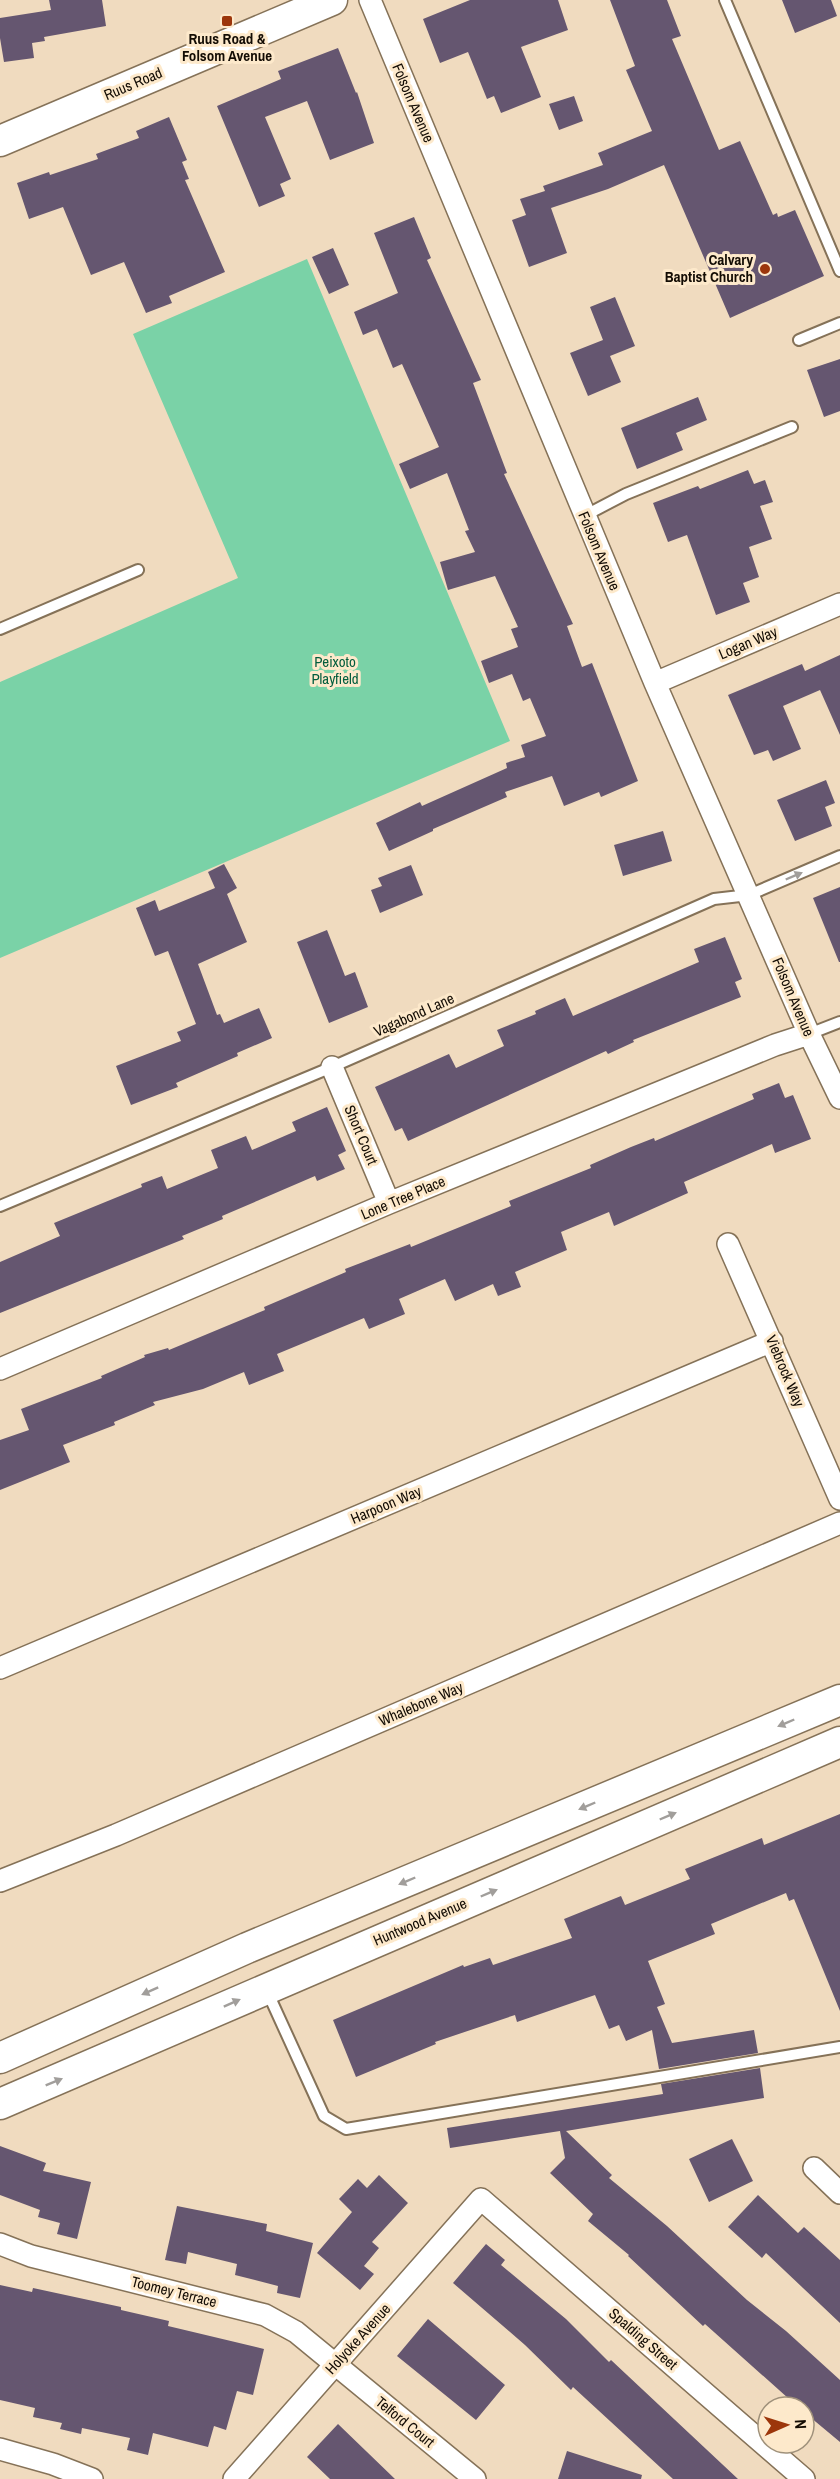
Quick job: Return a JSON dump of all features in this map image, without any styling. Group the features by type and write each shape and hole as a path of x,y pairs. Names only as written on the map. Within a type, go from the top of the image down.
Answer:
{"street":[{"name":"Ruus Road","path":"0,141 332,0"},
{"name":"Folsom Avenue","path":"370,0 655,683 809,1034 840,1098"},
{"name":"Logan Way","path":"655,683 840,604"},
{"name":"Lone Tree Place","path":"0,1369 389,1203 775,1045 809,1034"},
{"name":"Short Court","path":"332,1067 389,1203"},
{"name":"Viebrock Way","path":"728,1244 840,1499"},
{"name":"Harpoon Way","path":"0,1668 772,1341"},
{"name":"Whalebone Way","path":"0,1881 127,1830 840,1523"},
{"path":"0,2058 247,1948 840,1700"},
{"name":"Huntwood Avenue","path":"0,2104 840,1742"},
{"path":"814,2168 840,2193"},
{"name":"Holyoke Avenue","path":"234,2479 481,2199"},
{"name":"Spalding Street","path":"481,2199 804,2479"},
{"name":"Toomey Terrace","path":"0,2244 31,2256 265,2314 296,2332 335,2366"},
{"name":"Telford Court","path":"335,2366 475,2479"},
{"path":"0,2449 53,2464 92,2479"}],"lane":[{"path":"725,0 840,271"},
{"path":"799,340 840,323"},
{"path":"584,516 626,494 792,427"},
{"path":"0,629 138,570"},
{"name":"Vagabond Lane","path":"0,1206 332,1067 714,899 749,895 840,856"},
{"path":"809,1034 840,1022"},
{"path":"266,1988 324,2116 346,2129 840,2047"}],"green space":[{"name":"Peixoto Playfield","path":"307,259 510,741 0,958 0,682 238,578 133,334"}],"building":[{"path":"49,0 102,0 106,26 44,37 45,41 32,43 34,58 4,62 0,38 0,18 51,10"},
{"path":"470,0 558,0 568,30 521,47 541,97 501,113 494,96 487,99 468,52 440,63 423,19"},
{"path":"610,0 667,0 681,36 672,39 719,150 740,141 773,215 777,213 778,217 795,210 824,276 730,318 664,165 608,189 551,208 567,253 529,267 512,220 526,215 520,199 545,191 543,186 603,165 598,153 652,131 626,70 635,66"},
{"path":"782,0 831,0 837,16 795,33"},
{"path":"338,48 357,92 374,143 330,160 307,101 265,117 291,179 280,184 285,196 259,207 217,106 281,79 278,71"},
{"path":"574,96 583,121 559,130 549,104"},
{"path":"169,117 187,160 182,162 189,179 185,180 225,272 169,296 172,303 146,313 124,262 91,275 63,207 29,219 17,183 98,159 96,154 139,138 136,131"},
{"path":"414,217 431,258 427,260 481,380 473,383 507,473 504,474 573,624 567,626 582,667 592,663 638,781 601,797 599,792 564,806 552,776 505,792 507,797 389,851 376,823 420,802 422,806 507,768 506,763 525,757 521,745 546,736 530,698 523,701 512,674 489,683 481,661 518,647 511,629 518,627 495,576 448,590 440,562 475,552 465,531 469,530 447,473 410,489 399,464 439,447 402,364 393,368 377,329 363,335 354,312 398,293 374,233"},
{"path":"333,248 349,285 329,294 312,257"},
{"path":"615,297 635,346 610,356 621,382 588,396 570,353 603,340 590,307"},
{"path":"840,359 840,411 824,417 807,370"},
{"path":"698,397 707,420 676,433 683,450 637,469 621,428"},
{"path":"748,470 754,484 765,480 773,502 760,506 772,539 749,547 759,577 743,583 750,602 716,615 687,535 668,542 653,503 698,486 700,489"},
{"path":"840,655 840,735 820,690 783,706 801,749 773,761 768,750 754,755 728,695 802,664 805,671"},
{"path":"826,780 835,803 825,807 832,826 795,841 777,800"},
{"path":"663,831 672,861 623,876 614,845"},
{"path":"224,864 237,888 227,894 247,942 198,964 217,1015 220,1014 224,1023 259,1008 272,1038 237,1053 238,1056 176,1083 178,1087 131,1105 116,1066 181,1041 177,1032 196,1024 168,951 155,956 136,908 155,900 159,911 215,888 208,872"},
{"path":"411,865 423,895 380,913 371,890 382,886 378,878"},
{"path":"840,887 840,962 839,962 813,898"},
{"path":"327,930 345,976 355,972 368,1007 329,1023 297,942"},
{"path":"725,937 742,979 735,982 741,997 633,1040 634,1042 608,1054 606,1051 408,1141 402,1128 395,1131 375,1087 449,1054 456,1068 504,1046 497,1030 536,1014 535,1011 565,998 573,1016 699,962 694,949"},
{"path":"779,1083 785,1098 793,1095 811,1139 775,1153 772,1144 684,1182 688,1193 614,1226 609,1212 561,1232 567,1250 515,1272 521,1287 498,1296 493,1284 455,1301 445,1279 399,1299 405,1314 369,1329 364,1318 277,1354 284,1371 249,1385 244,1372 203,1389 153,1402 155,1405 114,1422 115,1425 63,1445 70,1462 0,1490 0,1440 29,1430 21,1409 102,1378 101,1376 145,1357 144,1355 168,1348 169,1350 265,1310 264,1307 346,1272 345,1269 410,1244 411,1247 511,1206 509,1201 591,1168 590,1165 631,1147 654,1138 655,1141 754,1099 752,1094"},
{"path":"327,1107 346,1151 338,1155 345,1169 317,1181 315,1176 222,1216 223,1219 182,1236 184,1239 0,1313 0,1262 60,1236 54,1223 142,1187 141,1184 162,1176 167,1189 218,1168 211,1150 246,1136 252,1150 296,1131 292,1122"},
{"path":"840,1814 840,2011 794,1899 789,1901 786,1893 711,1924 715,1934 648,1961 665,2004 657,2007 672,2043 754,2030 758,2053 659,2069 652,2030 626,2041 619,2025 609,2029 595,1995 517,2022 515,2015 435,2042 436,2044 356,2077 333,2020 463,1965 464,1967 490,1958 493,1965 572,1938 564,1919 621,1896 625,1905 690,1879 685,1869 762,1838 764,1845"},
{"path":"760,2068 764,2098 566,2131 612,2175 609,2178 667,2226 747,2300 786,2331 840,2380 840,2442 816,2422 816,2395 785,2395 705,2324 703,2326 629,2255 588,2221 593,2214 550,2173 565,2158 560,2131 450,2148 447,2128 663,2094 661,2084"},
{"path":"732,2139 753,2181 709,2202 689,2159"},
{"path":"0,2146 46,2163 43,2171 91,2182 77,2239 57,2234 60,2223 38,2217 40,2210 0,2195"},
{"path":"379,2175 408,2203 372,2242 379,2248 364,2266 374,2274 360,2290 317,2253 352,2212 339,2199 358,2179 367,2188"},
{"path":"758,2195 798,2233 804,2227 840,2260 840,2323 766,2253 762,2258 728,2227"},
{"path":"177,2206 267,2224 266,2231 313,2243 300,2298 277,2293 278,2286 235,2275 237,2264 188,2252 186,2264 165,2260"},
{"path":"486,2244 505,2260 501,2265 566,2319 609,2362 611,2360 738,2479 673,2479 573,2387 571,2390 525,2345 453,2283"},
{"path":"0,2285 32,2292 33,2288 121,2307 121,2310 169,2321 168,2326 264,2349 253,2395 237,2391 226,2430 214,2426 208,2447 153,2433 148,2455 127,2450 130,2438 82,2428 81,2434 60,2429 62,2423 33,2417 35,2408 0,2400"},
{"path":"428,2319 505,2385 476,2420 397,2356"},
{"path":"338,2424 395,2479 330,2479 307,2457"},
{"path":"567,2451 642,2475 641,2479 558,2479"}],"place":[{"name":"Ruus Road & Folsom Avenue","path":"227,21"},
{"name":"Calvary Baptist Church","path":"765,269"}]}
